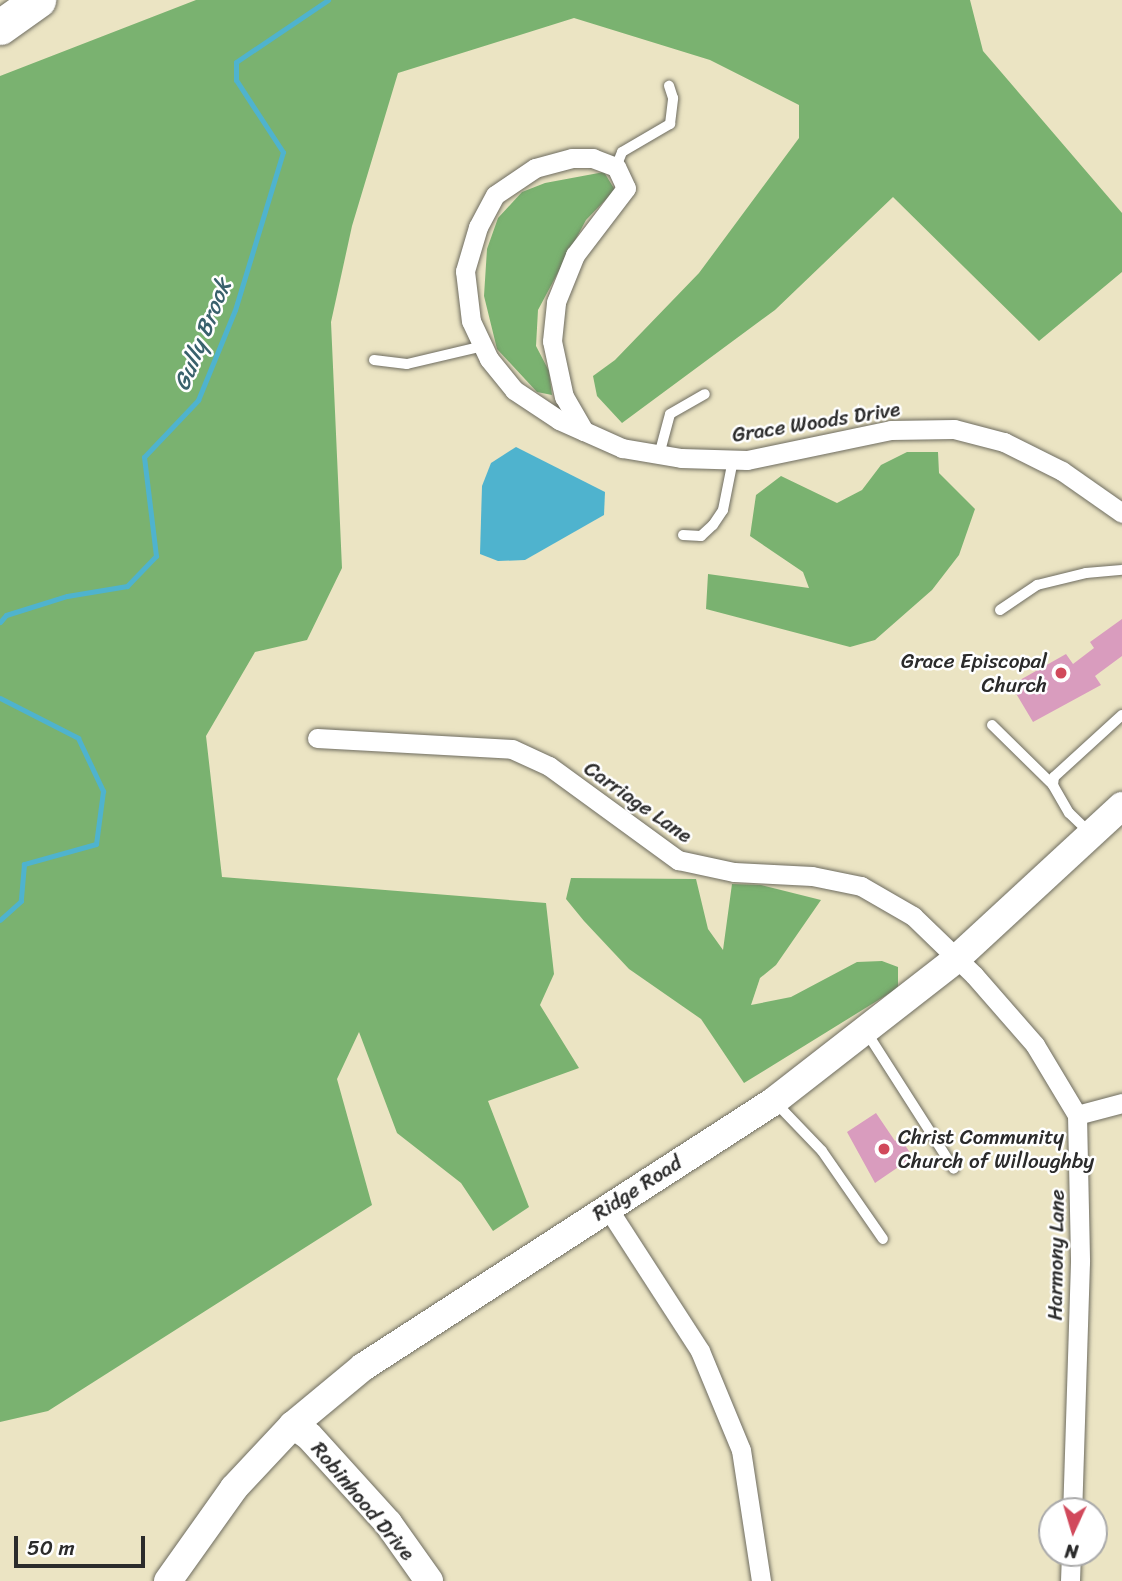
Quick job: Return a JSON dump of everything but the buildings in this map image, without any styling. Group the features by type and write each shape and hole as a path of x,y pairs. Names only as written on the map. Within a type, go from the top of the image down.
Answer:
{"highway":[{"path":"0,27 38,0"}],"main road":[{"name":"Ridge Road","path":"168,1581 234,1488 293,1425 363,1367 774,1101 867,1032 955,960 1122,806"},
{"name":"Robinhood Drive","path":"293,1425 309,1436 388,1523 429,1581"}],"street":[{"name":"Grace Woods Drive","path":"616,167 593,158 572,158 535,168 495,195 478,227 465,271 471,321 483,346 514,390 584,431 622,448 660,455 733,460 891,430 954,429 1004,442 1062,471 1122,513"},
{"path":"584,431 564,397 552,341 556,302 575,255 626,188 616,167"},
{"name":"Carriage Lane","path":"317,738 512,749 548,766 678,860 734,872 812,876 861,886 913,916 955,960"},
{"name":"Harmony Lane","path":"955,960 1035,1045 1077,1115 1080,1262 1072,1497"},
{"path":"1077,1115 1122,1103"},
{"path":"607,1207 701,1350 741,1450 761,1581"}],"lane":[{"path":"616,167 622,152 670,124 673,98 669,86"},
{"path":"374,360 407,364 483,346"},
{"path":"660,455 670,414 705,394"},
{"path":"683,535 701,536 723,510 733,460"},
{"path":"1000,610 1037,586 1086,573 1122,570"},
{"path":"1053,785 1054,777 1122,715"},
{"path":"992,725 1053,785 1069,813 1091,834"},
{"path":"867,1032 954,1169"},
{"path":"774,1101 822,1151 883,1240"}],"green space":[{"path":"196,0 970,0 983,51 1122,213 1122,272 1039,341 893,197 775,310 622,423 597,396 593,376 615,360 699,273 799,138 799,105 710,60 574,18 398,73 352,226 331,322 342,568 307,640 255,652 206,736 222,877 546,903 554,974 540,1005 579,1068 488,1101 529,1207 493,1231 461,1183 397,1133 359,1032 337,1079 372,1205 48,1411 0,1422 0,76"},
{"path":"604,172 615,190 586,220 538,310 536,346 549,371 552,395 537,392 497,349 484,296 487,249 498,218 522,192 545,183"},
{"path":"907,452 938,452 939,473 975,509 959,555 932,590 875,640 850,647 706,609 708,574 809,588 803,572 750,536 756,495 781,476 837,503 862,490 881,465"},
{"path":"571,878 696,879 708,929 723,950 732,884 761,885 821,900 776,965 760,978 751,1005 791,997 857,962 882,961 898,967 898,988 744,1083 701,1019 629,969 584,921 566,899"}],"water":[{"path":"516,447 605,492 604,515 525,560 498,561 480,554 482,486 491,463"}],"waterway":[{"name":"Gully Brook","path":"0,622 6,615 67,596 127,586 156,556 144,457 198,400 235,310 283,152 236,80 236,62 328,0"},
{"name":"Gully Brook","path":"0,698 78,738 103,791 96,844 24,864 21,901 0,920"}],"place":[{"name":"Grace Episcopal Church","path":"1061,673"},
{"name":"Christ Community Church of Willoughby","path":"884,1149"}]}
